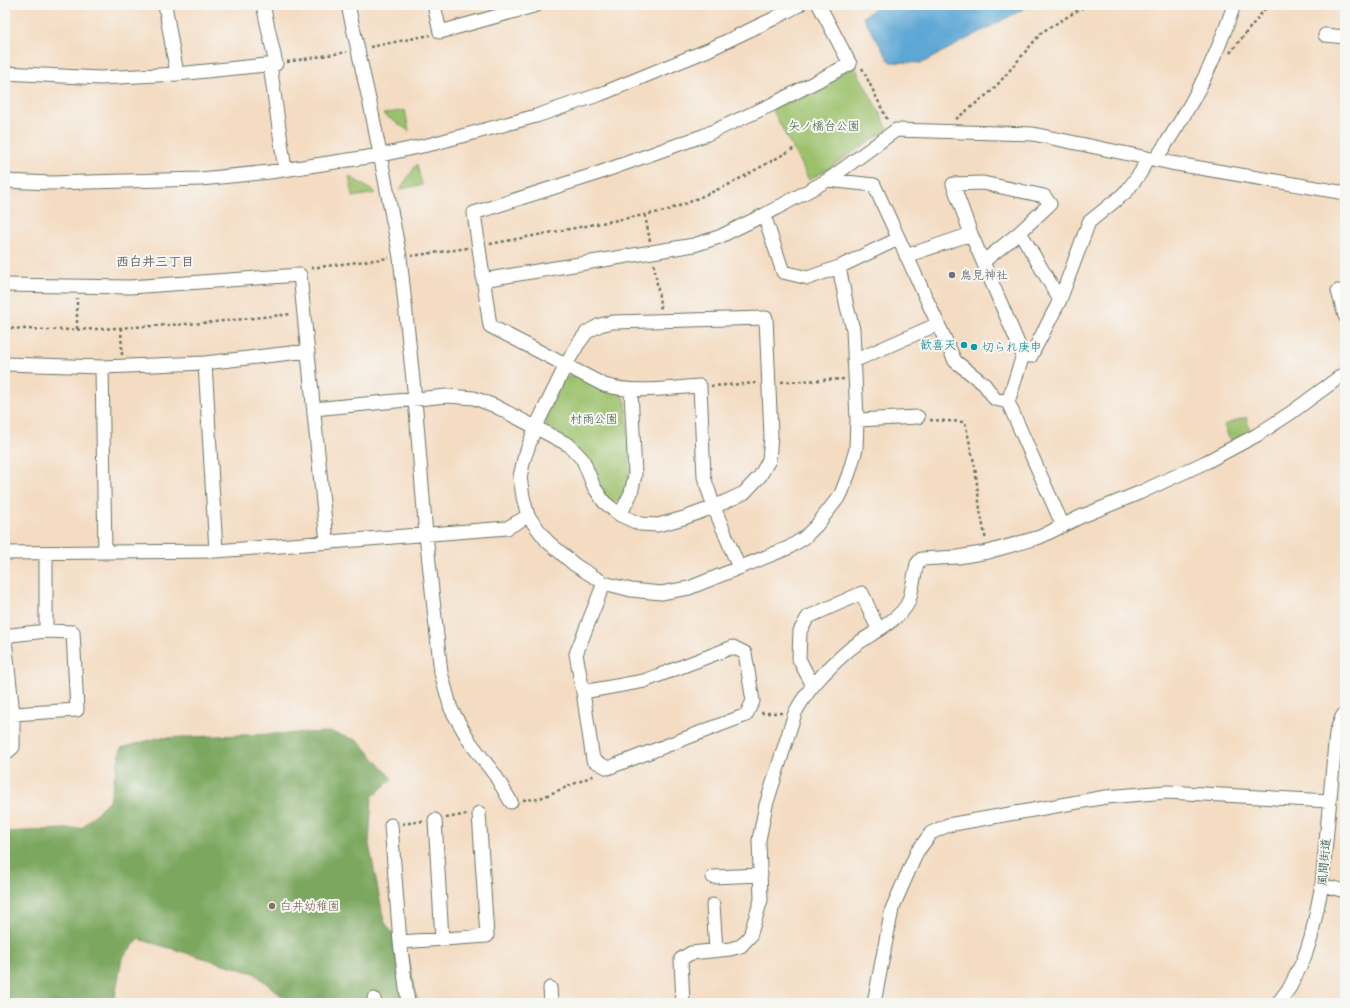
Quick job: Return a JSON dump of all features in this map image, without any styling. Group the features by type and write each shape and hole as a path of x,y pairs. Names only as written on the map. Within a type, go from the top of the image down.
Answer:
{"street":[{"path":"165,5 177,74"},
{"path":"263,5 273,64 285,170"},
{"path":"348,5 381,156 400,257 415,399 426,535 441,673 451,709 470,742 495,775 511,802"},
{"path":"434,5 440,32 537,5"},
{"path":"5,181 51,183 201,179 285,170 381,156 536,116 601,94 708,50 799,5"},
{"path":"739,568 714,507 704,477 700,386 631,390 616,388 604,384 490,326 474,214 593,175 705,135 773,104 850,64 820,5"},
{"path":"1022,355 1031,356 1060,300 1089,222 1126,192 1175,131 1200,88 1224,36 1234,5"},
{"path":"1325,35 1345,37"},
{"path":"5,73 100,78 177,74 273,64"},
{"path":"483,280 694,245 719,236 764,215 828,180 896,130 1033,134 1151,159 1345,193"},
{"path":"828,180 874,185 954,361 984,384 995,399 1008,402"},
{"path":"983,262 1020,232 1050,204 1044,196 983,183 953,184 971,234 1022,355 1008,402 1063,526"},
{"path":"764,215 783,272 808,278 839,267 898,239"},
{"path":"1020,232 1060,300"},
{"path":"906,256 971,234"},
{"path":"314,409 447,396 474,398 495,406 535,428 569,445 583,460 594,487 604,502 620,515 640,524 658,525 684,518 714,507 744,493 760,476 769,460 771,436 766,318 613,322 600,325 587,332 566,365 535,428 524,459 520,477 528,516 547,540 575,565 604,583 631,590 661,593 689,588 788,548 804,538 817,525 831,509 841,494 856,449 857,420 853,329 839,267"},
{"path":"5,285 130,287 300,274 327,542"},
{"path":"1338,291 1345,316"},
{"path":"854,361 938,324"},
{"path":"5,364 102,367 205,363 308,351"},
{"path":"205,363 216,551"},
{"path":"102,367 105,553"},
{"path":"682,1003 681,959 691,953 730,949 741,946 750,936 761,900 759,840 766,805 795,713 800,703 813,686 851,648 899,614 908,603 917,564 921,559 988,552 1040,537 1105,506 1139,494 1206,462 1257,435 1292,412 1345,373"},
{"path":"620,515 632,493 635,475 631,390"},
{"path":"857,420 918,417"},
{"path":"5,553 216,551 507,528 528,516"},
{"path":"46,553 46,631"},
{"path":"583,692 644,681 733,647 745,653 754,701 746,715 608,768 593,760 576,654 604,583"},
{"path":"813,686 799,659 800,631 808,617 862,593 878,629"},
{"path":"5,754 13,747 13,714 5,640 11,635 46,631 73,632 77,710 13,714"},
{"name":"風間街道","path":"1278,1003 1290,987 1303,961 1310,938 1322,886 1336,732 1342,717 1345,714"},
{"path":"874,1003 892,909 917,852 931,833 948,825 1106,797 1168,792 1329,801"},
{"path":"400,942 486,936 479,813"},
{"path":"435,820 442,939"},
{"path":"391,825 400,942 408,1003"},
{"path":"713,877 761,875"},
{"path":"1322,886 1345,891"},
{"path":"713,905 716,950"},
{"path":"550,988 551,1003"}],"path":[{"path":"950,132 953,121 993,90 1042,32 1087,5"},
{"path":"1229,55 1268,5"},
{"path":"367,47 440,32"},
{"path":"273,64 348,52"},
{"path":"860,64 890,124"},
{"path":"407,256 478,246 665,211 730,184 795,148"},
{"path":"645,215 663,320"},
{"path":"300,274 303,269 391,258"},
{"path":"77,286 77,329"},
{"path":"5,328 49,330 121,328 204,323 304,313"},
{"path":"121,328 122,366"},
{"path":"918,417 919,419 965,422 975,467 980,510 988,552"},
{"path":"746,715 766,712 795,713"}],"green space":[{"name":"矢ノ橋台公園","path":"855,67 888,129 809,180 772,109"},
{"path":"405,110 409,131 383,114"},
{"path":"417,164 422,185 400,189"},
{"path":"349,176 376,193 353,197"},
{"name":"村雨公園","path":"574,375 620,393 626,401 630,472 627,487 620,501 608,503 582,455 548,429 545,420 563,379"},
{"path":"1246,417 1250,431 1230,441 1224,425"},
{"path":"331,732 359,741 392,779 372,797 369,844 384,921 408,956 418,1003 290,1003 254,973 139,939 122,958 114,1003 5,1003 5,832 82,828 110,799 121,748 158,738"}],"water":[{"path":"880,5 1031,5 922,63 890,62 863,17"}],"place":[{"name":"鳥見神社","path":"952,275"},
{"name":"歓喜天","path":"964,345"},
{"name":"切られ庚申","path":"974,347"},
{"name":"白井幼稚園","path":"272,906"}],"district":[{"name":"西白井三丁目","path":"155,261"}]}
